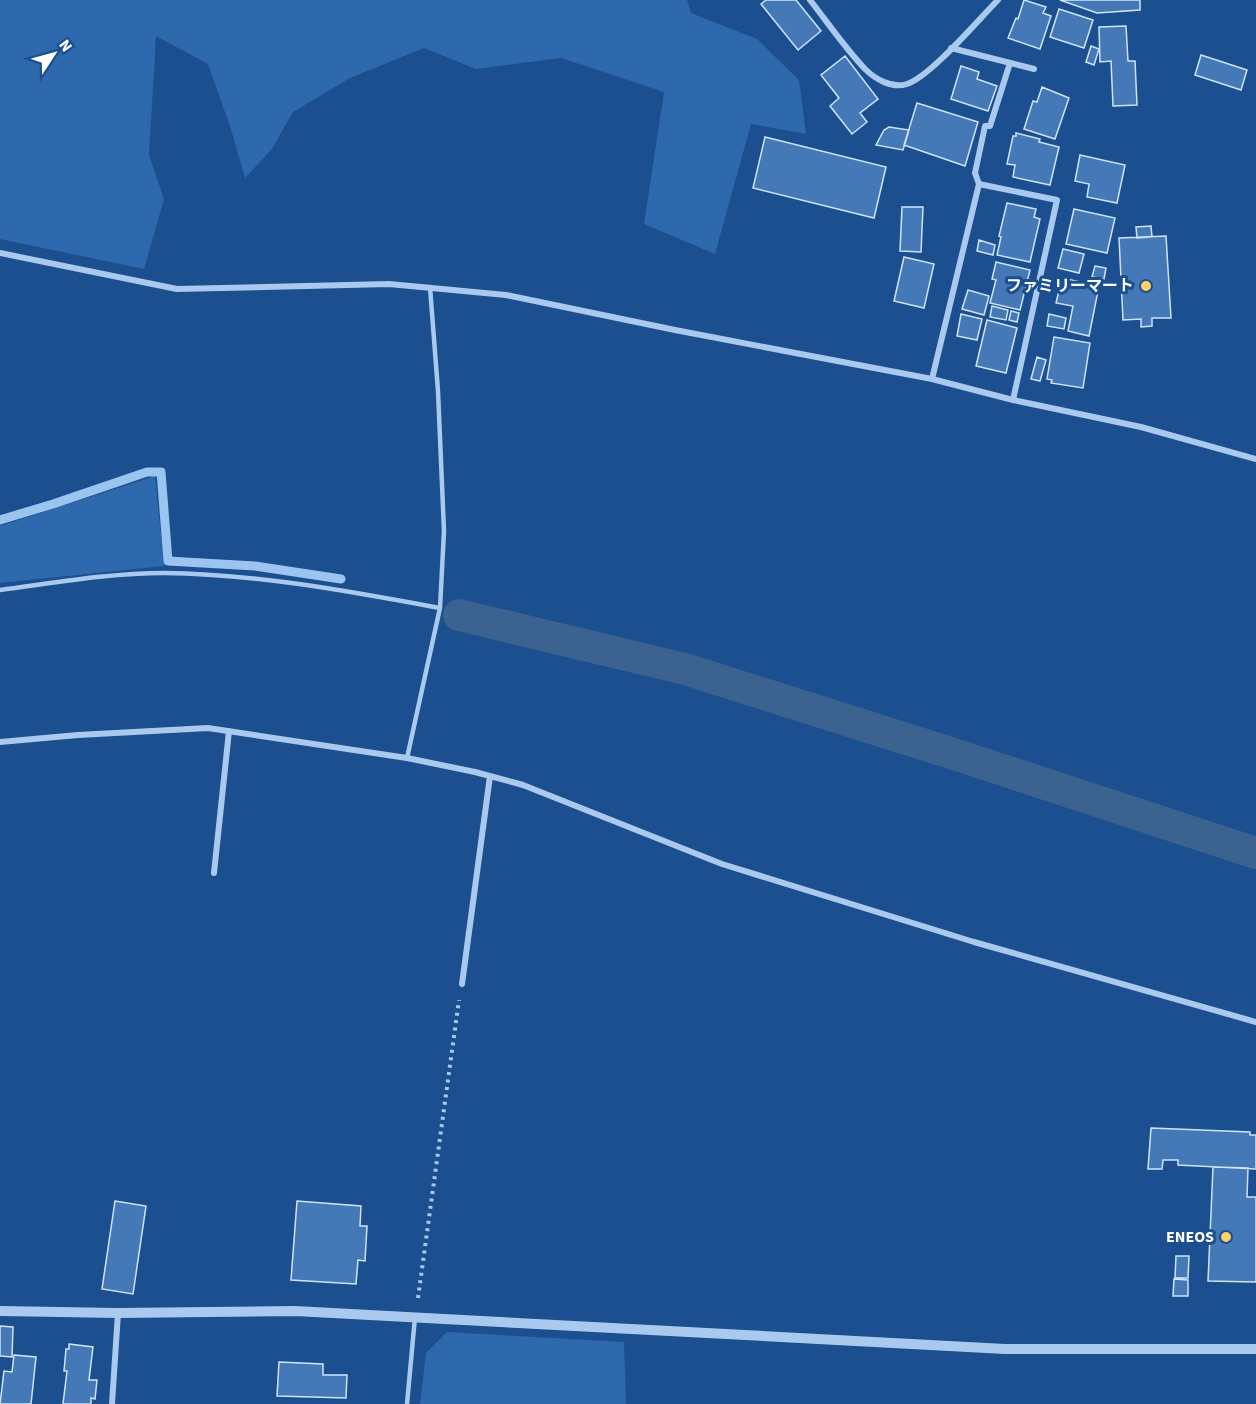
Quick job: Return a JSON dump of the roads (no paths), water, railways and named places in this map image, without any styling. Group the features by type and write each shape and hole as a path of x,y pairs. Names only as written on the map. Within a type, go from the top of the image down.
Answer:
{"street":[{"path":"810,0 866,70 884,83 895,86 907,84 925,75 998,0"},
{"path":"951,48 1034,69"},
{"path":"932,379 979,184 975,173 985,126 990,126 1010,63"},
{"path":"979,184 1058,201 1013,400"},
{"path":"0,253 177,290 389,284 506,295 932,379 1013,400 1141,427 1256,459"},
{"path":"0,742 78,735 208,729 408,758 490,776 524,785 722,864 974,942 1256,1022"},
{"path":"214,873 229,731"},
{"path":"462,984 490,776"},
{"path":"0,1311 118,1313 295,1311 1005,1349 1256,1349"},
{"path":"112,1404 118,1313"}],"lane":[{"path":"408,758 440,608 444,531 438,391 430,287"},
{"path":"0,590 137,574 231,576 331,588 440,608"},
{"path":"407,1404 415,1317"}],"waterway":[{"path":"0,520 147,472 161,472 168,561 255,566 341,579"},
{"path":"459,615 685,669 1256,853"}],"place":[{"name":"ファミリーマート","path":"1146,286"},
{"name":"ENEOS","path":"1226,1237"}]}
